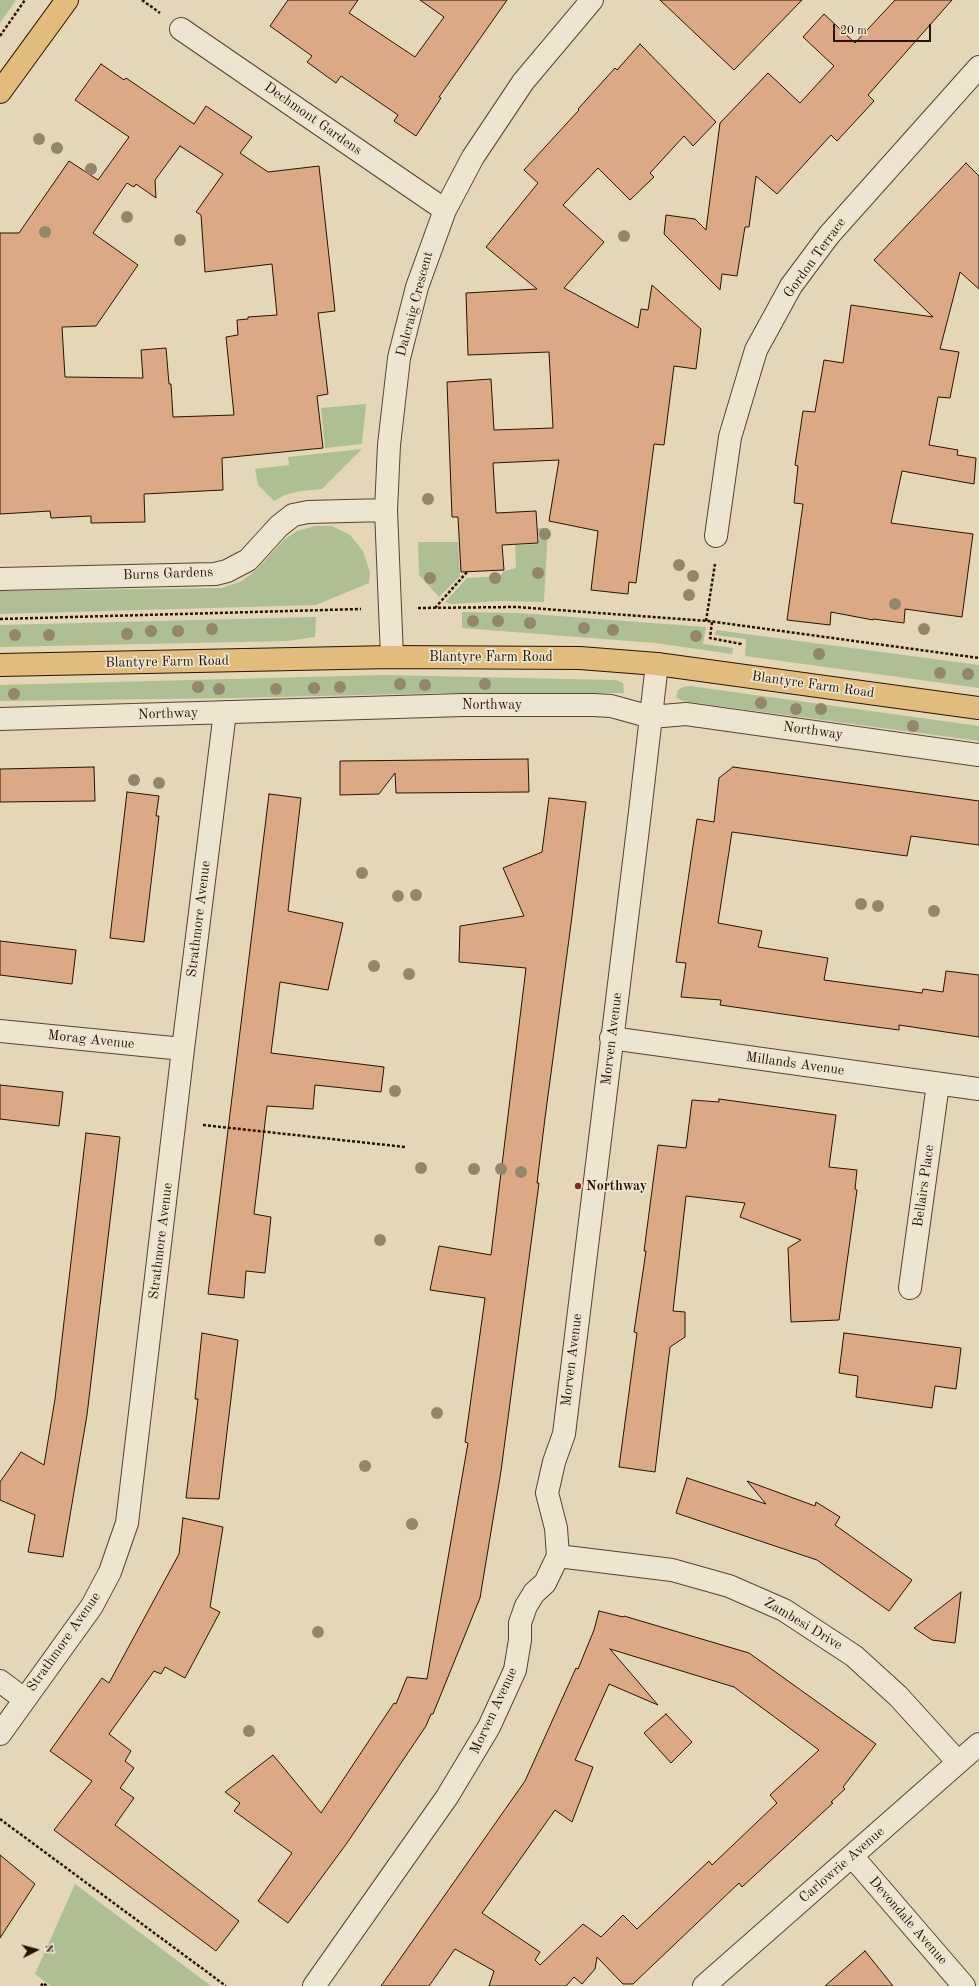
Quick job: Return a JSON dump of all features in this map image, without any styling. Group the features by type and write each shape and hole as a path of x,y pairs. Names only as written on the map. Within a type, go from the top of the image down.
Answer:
{"main road":[{"path":"0,92 67,0"},
{"name":"Blantyre Farm Road","path":"0,665 392,657 580,658 657,664 979,708"}],"street":[{"name":"Dalcraig Crescent","path":"392,657 386,510 389,445 399,358 417,287 445,210 468,166 514,94 539,61 592,0"},
{"name":"Dechmont Gardens","path":"181,29 445,210"},
{"name":"Gordon Terrace","path":"716,536 730,437 756,350 791,286 829,235 979,67"},
{"name":"Burns Gardens","path":"0,579 215,574 227,571 248,560 276,529 293,516 308,512 386,510"},
{"name":"Morven Avenue","path":"314,1986 447,1797 486,1734 515,1670 520,1640 520,1623 526,1606 534,1593 545,1583 558,1556 556,1528 547,1493 554,1462 564,1434 657,664"},
{"name":"Northway","path":"0,719 463,705 594,705 611,706 651,717 686,714 979,755"},
{"name":"Strathmore Avenue","path":"0,1734 92,1606 110,1572 127,1523 183,1049 225,712"},
{"name":"Morag Avenue","path":"0,1031 183,1049"},
{"name":"Millands Avenue","path":"612,1038 979,1089"},
{"name":"Bellairs Place","path":"910,1288 938,1084"},
{"name":"Zambesi Drive","path":"558,1556 672,1570 729,1586 784,1610 854,1656 898,1696 958,1762"},
{"path":"0,1681 24,1699"},
{"name":"Carlowrie Avenue","path":"704,1986 979,1744"},
{"name":"Devondale Avenue","path":"852,1856 964,1986"}],"path":[{"path":"0,36 25,0"},
{"path":"706,621 715,562 716,536"},
{"path":"434,608 467,572"},
{"path":"0,619 517,607 706,621 979,658"},
{"path":"175,1123 405,1147"},
{"path":"0,1819 226,1986"},
{"path":"41,1986 43,1983 47,1986"}],"green space":[{"path":"0,0 16,0 0,23"},
{"path":"366,404 362,444 325,448 321,408"},
{"path":"362,449 322,489 300,491 285,495 274,501 258,485 255,469 289,465 288,457"},
{"path":"315,526 332,526 350,535 363,551 370,573 369,583 316,605 0,614 0,591 222,588 242,581 256,570 285,539 297,531"},
{"path":"538,528 548,528 544,602 501,601 451,604 445,602 467,578 500,576 504,571 516,568 515,545 539,544"},
{"path":"418,542 458,542 460,576 439,597 419,575"},
{"path":"462,612 518,613 706,627 703,644 733,648 732,654 655,643 462,628"},
{"path":"316,617 315,637 287,641 0,647 0,625"},
{"path":"716,630 979,665 979,688 745,656 746,639 715,635"},
{"path":"383,675 616,680 623,683 624,693 444,693 234,698 0,701 0,685"},
{"path":"690,686 979,726 979,741 682,701 676,697 678,690 683,687"},
{"path":"75,1884 211,1986 51,1986 35,1974"}],"building":[{"path":"288,0 358,0 349,13 415,57 444,17 420,0 507,0 439,97 441,98 416,136 394,121 398,115 341,76 336,83 307,62 312,56 270,26"},
{"path":"660,0 802,0 734,70"},
{"path":"895,0 952,0 868,95 874,101 837,141 831,135 777,194 756,176 749,227 745,227 737,276 722,274 720,290 664,234 666,215 695,219 706,230 720,123 768,73 800,103 834,66 803,37 824,14 855,43"},
{"path":"640,44 716,122 693,146 684,136 650,173 654,177 630,200 598,168 563,205 604,242 564,288 638,328 641,309 648,310 652,285 701,329 696,369 674,366 664,445 654,444 636,583 629,582 628,594 591,590 598,531 549,521 559,460 493,463 496,513 536,511 538,543 502,545 504,570 461,572 458,517 452,517 447,382 491,379 494,430 553,428 549,352 468,355 466,293 537,289 486,247 538,183 524,170 615,68 617,70"},
{"path":"101,64 124,80 126,78 194,124 206,106 252,137 240,153 268,172 319,166 335,311 318,313 328,394 317,396 323,448 222,458 223,490 144,494 145,522 91,523 91,516 51,518 50,511 0,514 0,233 19,233 69,161 98,180 129,137 75,100","holes":["180,146 223,174 196,212 201,215 205,272 272,264 277,315 248,317 248,319 237,320 238,335 226,337 234,415 173,417 171,384 169,384 166,348 141,350 143,378 65,377 62,327 96,326 138,265 93,233 127,183 134,187 136,184 156,198 155,180"]},
{"path":"966,163 979,176 979,289 960,272 940,349 959,352 950,398 938,397 929,445 958,450 957,455 976,458 974,484 902,471 891,523 973,534 962,617 905,609 904,623 873,620 831,612 830,625 787,620 803,504 794,503 798,466 795,465 803,411 815,412 824,360 843,363 851,305 933,317 874,260"},
{"path":"528,759 529,792 396,793 395,773 379,794 340,795 340,761"},
{"path":"94,767 95,801 0,802 0,769"},
{"path":"733,767 979,801 979,845 911,836 907,856 732,832 718,923 762,931 758,947 828,958 824,980 922,993 923,989 943,992 946,971 979,975 979,1037 899,1025 899,1030 824,1020 720,1005 721,1000 681,997 686,963 676,962 697,819 714,822 719,778"},
{"path":"127,792 159,796 156,816 159,816 144,942 110,938"},
{"path":"269,794 301,798 288,911 343,923 328,990 280,982 271,1053 384,1067 381,1092 315,1085 313,1109 267,1106 254,1214 271,1217 265,1273 246,1271 244,1298 208,1294"},
{"path":"549,798 586,802 545,1118 537,1183 539,1183 501,1471 480,1598 433,1714 431,1714 426,1726 347,1843 288,1923 258,1901 292,1853 234,1811 240,1803 225,1792 273,1755 321,1813 394,1703 396,1704 407,1677 427,1679 468,1443 465,1442 485,1298 430,1290 439,1246 491,1255 526,968 459,962 460,926 524,916 503,868 542,852"},
{"path":"0,941 76,950 72,984 0,975"},
{"path":"0,1085 63,1092 59,1126 0,1119"},
{"path":"719,1099 836,1115 829,1167 857,1170 855,1189 857,1190 839,1320 791,1322 788,1248 801,1240 740,1217 745,1203 686,1196 673,1311 685,1312 685,1337 670,1347 655,1472 619,1467 637,1333 634,1332 646,1251 644,1251 658,1145 686,1148 692,1100 719,1102"},
{"path":"86,1133 120,1137 87,1415 63,1557 28,1552 35,1515 0,1500 0,1482 21,1452 44,1465 55,1399"},
{"path":"202,1333 238,1340 219,1499 186,1498 198,1399 195,1399"},
{"path":"844,1333 961,1348 956,1389 935,1386 932,1408 856,1397 858,1376 839,1373"},
{"path":"687,1478 766,1504 747,1481 815,1506 816,1502 840,1517 835,1525 912,1580 889,1611 817,1560 676,1513"},
{"path":"183,1518 223,1527 210,1607 220,1612 185,1678 165,1667 161,1674 154,1671 109,1734 131,1751 125,1761 134,1768 120,1788 134,1798 115,1825 239,1921 216,1951 54,1830 92,1781 50,1751 102,1678 109,1683 179,1554"},
{"path":"961,1592 955,1643 932,1640 914,1628"},
{"path":"599,1611 624,1616 749,1653 876,1744 843,1787 845,1789 831,1802 833,1803 742,1887 739,1883 633,1984 623,1984 597,1957 595,1969 582,1984 574,1977 566,1986 489,1986 494,1971 455,1949 429,1986 381,1986 525,1781 576,1668 578,1669 594,1630","holes":["610,1649 734,1687 819,1750 770,1795 777,1803 712,1865 709,1861 637,1929 623,1915 601,1937 583,1924 540,1965 535,1960 540,1952 482,1913 555,1810 572,1822 593,1767 575,1760 609,1684 658,1705"]},
{"path":"666,1714 692,1742 671,1763 644,1733"},
{"path":"0,1855 35,1884 0,1938"},
{"path":"865,1951 893,1986 825,1986"}],"place":[{"name":"Northway","path":"578,1186"}]}
